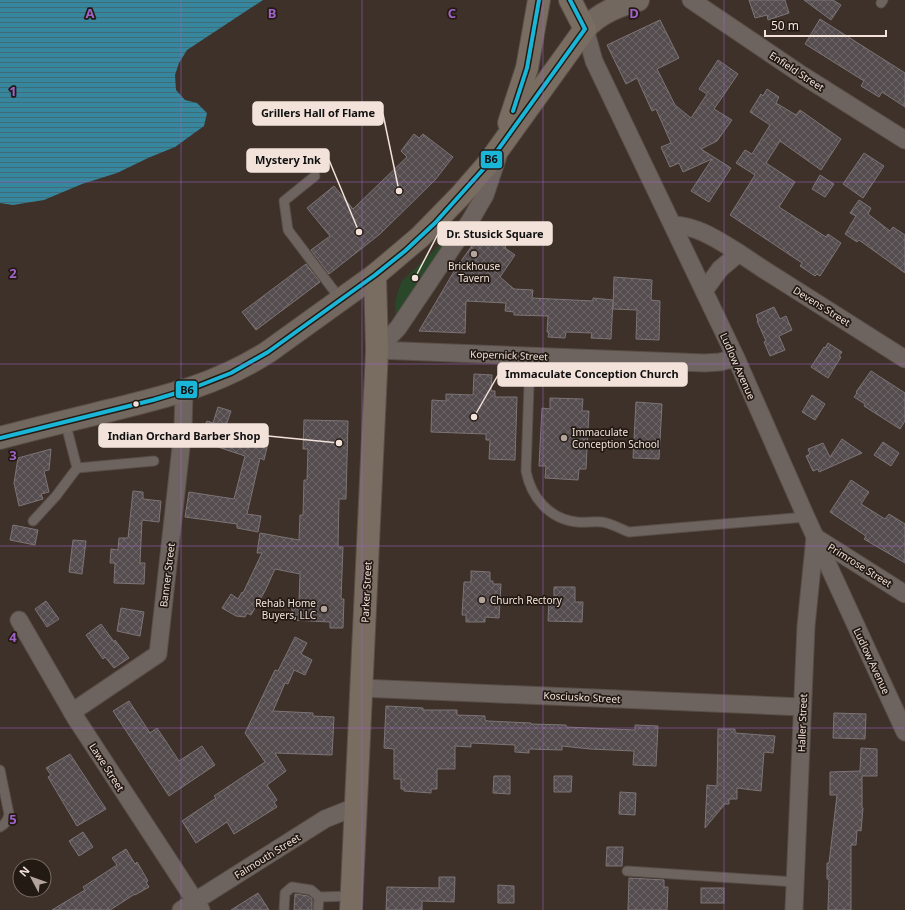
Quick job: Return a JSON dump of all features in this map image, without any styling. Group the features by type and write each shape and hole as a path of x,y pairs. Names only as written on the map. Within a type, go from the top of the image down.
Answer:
{"main road":[{"path":"501,146 527,68 539,0"},
{"name":"Ludlow Avenue","path":"570,0 585,29"},
{"path":"0,438 184,392 220,378 252,362 375,275 405,251 435,223 478,175 501,146 585,29 599,16 623,4 638,0"},
{"name":"Parker Street","path":"351,903 377,350 375,275"}],"street":[{"name":"Enfield Street","path":"691,0 802,75 905,140"},
{"name":"Ludlow Avenue","path":"585,29 594,61 736,358 815,537 905,732"},
{"path":"377,350 398,328 470,221 485,195 501,146"},
{"name":"Devens Street","path":"673,225 696,229 739,253 905,359"},
{"path":"704,291 720,269 739,253"},
{"name":"Kopernick Street","path":"377,350 705,363 720,362 736,358"},
{"name":"Banner Street","path":"72,712 158,654 183,428 184,392"},
{"name":"Primrose Street","path":"815,537 905,594"},
{"name":"Haller Street","path":"794,910 806,626 815,537"},
{"name":"Lawe Street","path":"19,620 72,712 192,907"},
{"name":"Kosciusko Street","path":"361,688 802,707"},
{"name":"Falmouth Street","path":"192,907 325,820 355,807"}],"lane":[{"path":"315,176 284,201 288,230 341,300"},
{"path":"530,356 526,471 534,495 539,502 552,513 576,522 602,522 629,532 806,517"},
{"path":"65,422 77,468"},
{"path":"33,521 56,496 77,468 154,461"},
{"path":"0,770 9,814 8,820 0,827"},
{"path":"627,871 795,882"},
{"path":"284,910 285,893 292,887 311,890 318,897 351,903"},
{"path":"318,897 318,910"}],"green space":[{"path":"448,237 450,237 396,319 396,300 402,281"}],"water":[{"path":"0,0 263,0 187,50 179,63 175,75 176,90 185,100 197,103 207,113 204,126 175,147 117,173 82,184 44,200 13,205 0,203"}],"building":[{"path":"749,0 785,0 789,13 768,20 767,15 755,18"},
{"path":"804,0 833,0 841,5 831,20"},
{"path":"820,19 905,73 905,107 882,92 879,97 861,86 864,81 805,44"},
{"path":"660,20 679,58 657,69 675,105 691,118 707,94 699,89 718,60 738,74 714,109 732,120 717,141 701,149 731,168 709,202 691,191 712,159 683,172 679,163 670,167 661,147 671,143 656,109 652,111 637,78 626,84 607,45"},
{"path":"767,89 779,97 776,103 796,115 800,110 841,139 821,170 780,141 766,163 795,182 779,207 826,237 828,234 841,243 820,276 817,274 815,276 800,266 802,263 730,215 755,175 736,163 745,150 752,154 770,125 750,112 761,94 763,96"},
{"path":"414,134 419,138 423,134 453,157 435,180 380,234 329,274 311,250 330,236 307,208 334,186 353,209 407,157 401,151"},
{"path":"864,153 884,166 863,198 843,184"},
{"path":"820,175 834,184 825,197 812,189"},
{"path":"859,200 871,208 868,214 890,231 893,227 905,235 905,273 859,240 857,242 845,234 856,216 850,213"},
{"path":"479,236 506,245 505,248 515,255 500,277 514,289 533,290 532,298 593,301 593,298 613,300 611,339 591,338 592,333 566,332 565,338 548,337 548,316 514,315 514,312 505,311 506,303 466,301 465,333 419,331 456,268"},
{"path":"306,264 320,282 256,330 242,312"},
{"path":"614,277 652,280 651,300 660,301 659,340 636,339 637,310 613,309"},
{"path":"774,307 780,319 786,316 792,330 779,336 785,350 770,356 756,315"},
{"path":"828,343 842,352 839,356 841,357 828,378 811,367"},
{"path":"871,371 905,393 905,421 900,429 864,406 865,404 854,397"},
{"path":"474,374 492,375 491,391 495,391 495,397 517,397 515,460 489,459 490,440 486,440 486,434 431,432 432,400 446,401 446,394 473,395"},
{"path":"812,395 825,404 815,420 802,412"},
{"name":"Immaculate Conception School","path":"550,398 583,399 582,411 589,411 586,469 579,469 578,480 545,478 546,466 539,466 542,408 550,409"},
{"path":"636,402 662,404 659,459 633,458"},
{"path":"218,407 231,411 224,431 248,439 250,434 269,439 264,460 260,458 247,514 261,516 258,532 237,528 237,524 185,517 189,492 234,499 245,456 197,440 202,424 205,425 207,421 213,423"},
{"path":"304,420 348,421 346,499 339,499 338,547 343,547 341,599 344,599 343,628 330,628 330,622 292,620 292,600 299,600 300,574 275,569 265,591 251,615 247,613 245,617 236,616 222,608 231,594 238,599 242,592 243,593 262,553 257,553 260,533 299,540 300,515 303,515 304,480 307,480 308,449 303,449"},
{"path":"842,439 862,453 819,472 818,469 813,471 806,456 810,454 808,449 823,443 830,457"},
{"path":"883,442 899,453 891,466 874,455"},
{"path":"51,449 49,470 44,471 49,492 41,494 43,499 19,506 14,483 18,458"},
{"path":"851,480 869,492 861,504 885,519 889,514 905,524 905,563 864,539 866,536 830,512"},
{"path":"133,491 143,492 143,499 161,501 159,522 142,520 140,563 145,563 144,584 114,583 115,563 110,563 111,549 118,550 119,538 128,538"},
{"path":"13,525 38,530 35,545 10,540"},
{"path":"73,540 86,541 82,574 69,572"},
{"name":"Church Rectory","path":"471,571 490,572 490,581 493,581 493,584 501,584 499,618 485,617 485,622 466,622 466,615 462,615 464,582 471,582"},
{"path":"554,587 575,587 575,602 583,602 582,622 548,621 549,600 554,600"},
{"path":"46,601 59,619 47,627 35,609"},
{"path":"121,608 144,612 140,636 117,631"},
{"path":"101,624 115,643 115,640 129,658 114,668 105,657 103,659 86,635"},
{"path":"295,637 307,643 301,654 312,660 305,675 294,670 288,684 285,683 273,711 313,713 313,716 334,717 332,755 275,753 286,771 267,785 277,800 274,802 277,807 234,834 227,822 196,843 182,821 216,798 214,796 265,762 245,733 275,670 278,671"},
{"path":"129,701 150,733 157,728 179,761 202,746 215,765 169,796 113,711"},
{"path":"386,706 423,708 423,710 457,710 457,715 485,716 485,720 488,721 566,725 566,727 635,730 635,725 658,726 656,766 633,765 634,751 562,746 562,750 529,749 529,753 515,752 515,745 471,743 471,747 455,746 455,769 437,769 437,789 431,789 431,793 404,791 404,789 401,789 401,779 394,779 394,749 384,748"},
{"path":"834,713 866,714 865,739 833,738"},
{"path":"718,729 735,729 735,733 775,736 773,753 764,752 761,791 737,788 737,799 729,799 729,804 725,804 705,828 707,785 717,786"},
{"path":"861,748 877,749 877,776 862,776 863,808 861,831 857,830 856,845 851,845 851,910 828,910 829,879 827,879 827,863 829,863 837,795 830,795 830,772 860,771"},
{"path":"70,754 106,809 77,826 48,777 51,775 46,768"},
{"path":"494,776 510,776 510,794 493,793"},
{"path":"554,776 572,776 571,792 554,792"},
{"path":"620,792 636,793 635,815 619,814"},
{"path":"83,832 93,847 79,856 69,841"},
{"path":"607,847 623,847 622,866 606,866"},
{"path":"126,849 135,864 137,862 148,881 146,882 149,887 110,910 52,910 85,890 83,887 117,865 112,858"},
{"path":"439,877 455,877 454,902 422,901 422,910 386,910 387,887 439,888"},
{"path":"629,878 664,880 664,887 668,887 667,910 628,910"},
{"path":"498,885 514,886 514,903 498,903"},
{"path":"701,888 724,888 724,903 701,903"},
{"path":"258,893 269,910 231,910"},
{"path":"295,894 308,896 312,899 312,910 294,910"}],"transit line":[{"name":"B6","path":"513,111 527,68 539,0"},
{"name":"B6","path":"0,438 153,400 193,388 231,373 268,352 375,275 405,251 435,223 487,165 585,29 570,0"}],"place":[{"name":"Grillers Hall of Flame","path":"399,191"},
{"name":"Mystery Ink","path":"359,232"},
{"name":"Brickhouse Tavern","path":"474,254"},
{"name":"Dr. Stusick Square","path":"415,278"},
{"name":"Immaculate Conception Church","path":"474,417"},
{"name":"Immaculate Conception School","path":"564,438"},
{"name":"Indian Orchard Barber Shop","path":"339,443"},
{"name":"Church Rectory","path":"482,600"},
{"name":"Rehab Home Buyers, LLC","path":"324,609"}]}
